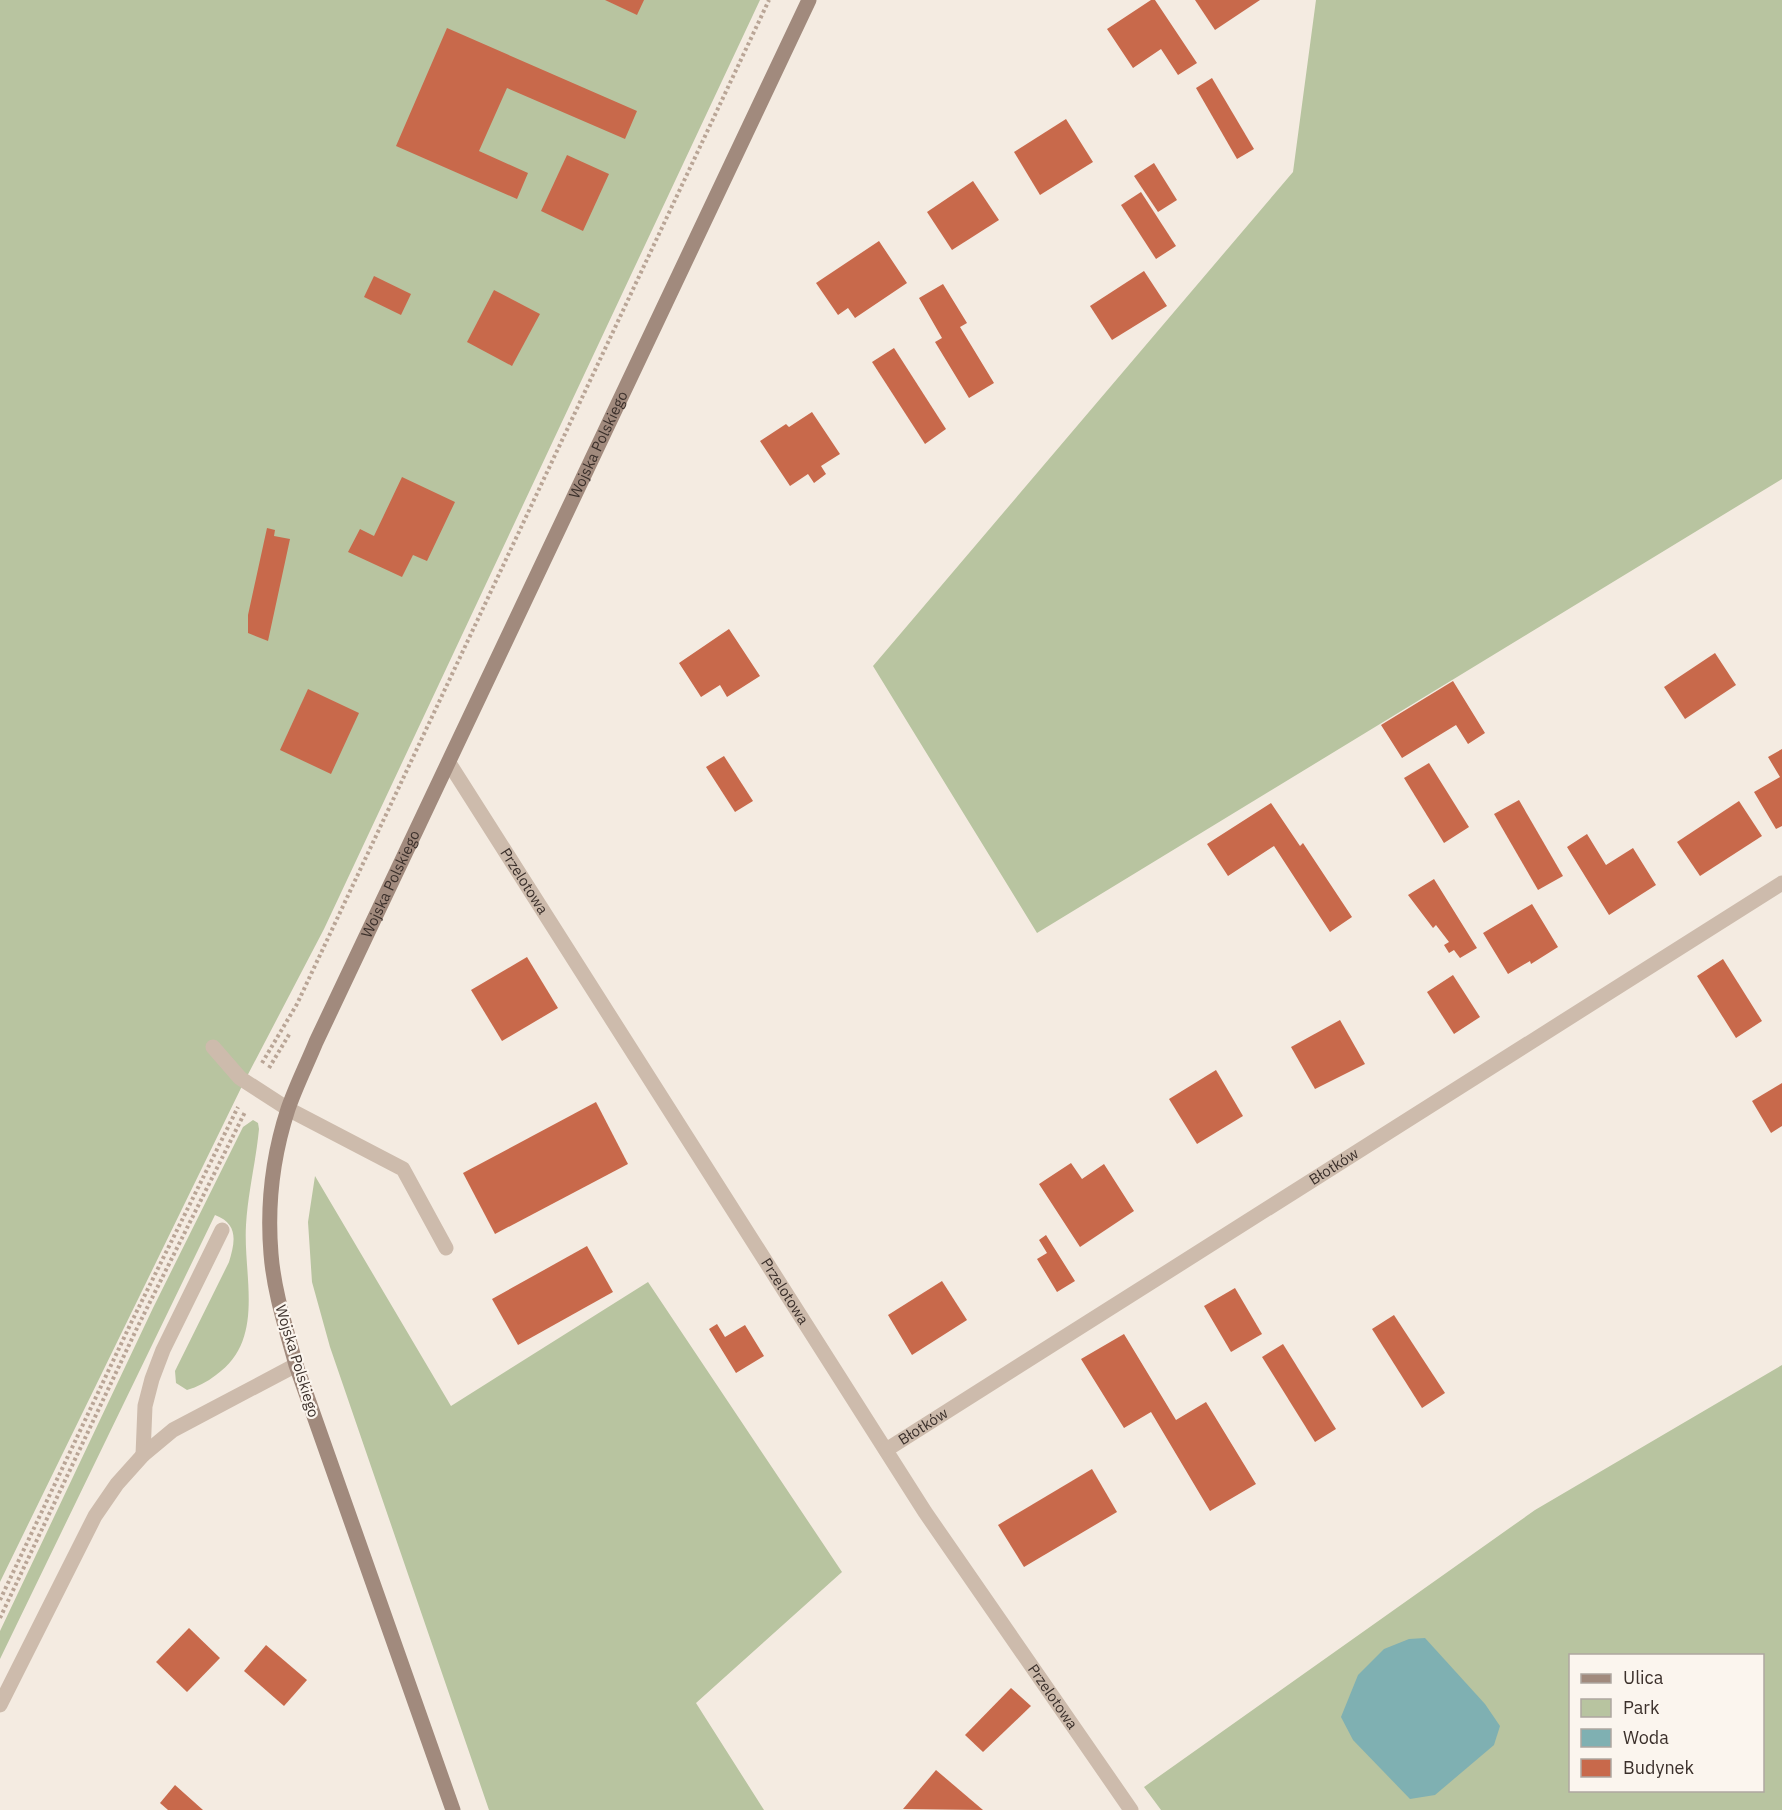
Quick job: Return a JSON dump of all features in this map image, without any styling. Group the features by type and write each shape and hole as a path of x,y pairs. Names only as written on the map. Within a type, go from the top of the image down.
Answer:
{"street":[{"name":"Wojska Polskiego","path":"453,1810 296,1365 279,1305 271,1254 270,1203 276,1159 288,1109 316,1042 809,0"},
{"name":"Przelotowa","path":"449,763 924,1512 1131,1810"},
{"name":"Błotków","path":"886,1450 1782,884"},
{"path":"213,1047 240,1078 288,1109 403,1169 446,1248"},
{"path":"143,1455 145,1406 152,1379 163,1350 222,1230"},
{"path":"0,1706 95,1516 117,1484 143,1455 173,1430 296,1365"}],"path":[{"path":"0,1600 131,1323 297,1004 770,0"},
{"path":"0,1618 253,1086 293,1028"}],"green space":[{"path":"0,0 760,0 324,929 243,1084 0,1582"},
{"path":"1316,0 1782,0 1782,479 1037,933 873,666 1293,172"},
{"path":"253,1120 258,1123 259,1129 248,1201 246,1245 249,1306 247,1326 241,1344 232,1361 206,1382 187,1390 176,1383 175,1371 231,1255 234,1241 232,1229 228,1223 215,1215 0,1659 0,1631 153,1308 243,1127"},
{"path":"315,1176 451,1406 648,1282 842,1572 696,1703 764,1810 489,1810 330,1347 312,1282 308,1222"},
{"path":"1782,1365 1782,1810 1161,1810 1144,1787 1535,1510"}],"water":[{"path":"1425,1638 1485,1704 1500,1726 1494,1745 1435,1795 1410,1799 1353,1740 1341,1717 1358,1675 1384,1649 1409,1639"}],"building":[{"path":"605,0 644,0 637,15"},
{"path":"1151,0 1155,0 1197,63 1178,75 1161,49 1133,68 1107,29"},
{"path":"1195,0 1260,0 1215,30"},
{"path":"447,28 637,111 625,139 507,88 479,151 528,173 517,199 396,146"},
{"path":"1212,78 1254,149 1237,159 1196,88"},
{"path":"1066,119 1093,162 1040,195 1014,152"},
{"path":"567,155 609,174 583,231 541,211"},
{"path":"1154,163 1177,200 1158,212 1134,176"},
{"path":"973,181 999,220 952,250 927,212"},
{"path":"1141,192 1176,246 1156,259 1121,205"},
{"path":"879,241 907,283 855,318 848,308 838,315 816,283"},
{"path":"1144,271 1167,306 1112,340 1090,306"},
{"path":"374,276 411,294 401,315 364,297"},
{"path":"943,284 967,323 960,327 994,383 969,398 935,342 942,338 919,298"},
{"path":"494,290 540,314 512,366 467,342"},
{"path":"894,348 946,429 925,444 872,362"},
{"path":"812,412 840,454 821,466 826,474 814,483 808,474 790,486 760,441 786,424 789,427"},
{"path":"402,477 455,502 427,561 413,555 402,577 348,552 360,529 374,536"},
{"path":"267,528 275,530 274,536 290,539 268,641 248,633 248,615"},
{"path":"729,629 760,676 727,697 720,685 701,697 679,663"},
{"path":"1715,653 1736,685 1685,719 1664,687"},
{"path":"1453,681 1485,733 1468,744 1456,725 1402,758 1381,725"},
{"path":"308,689 359,713 331,774 280,750"},
{"path":"1782,749 1782,826 1776,829 1754,792 1780,777 1768,757"},
{"path":"724,756 753,801 735,812 706,767"},
{"path":"1429,763 1469,827 1444,843 1404,778"},
{"path":"1519,800 1563,876 1538,890 1494,814"},
{"path":"1739,801 1762,836 1700,876 1677,842"},
{"path":"1271,803 1300,846 1303,843 1352,917 1330,932 1274,846 1228,876 1207,844"},
{"path":"1587,834 1606,865 1633,848 1656,885 1609,915 1567,847"},
{"path":"1434,879 1477,948 1460,958 1454,950 1449,953 1444,945 1449,942 1436,925 1433,928 1408,895"},
{"path":"1532,904 1558,947 1531,964 1530,961 1508,974 1483,933"},
{"path":"527,957 558,1008 502,1041 471,990"},
{"path":"1723,959 1762,1021 1736,1038 1697,976"},
{"path":"1453,975 1480,1017 1454,1034 1427,992"},
{"path":"1340,1020 1365,1064 1315,1089 1291,1047"},
{"path":"1216,1070 1243,1116 1197,1144 1169,1099"},
{"path":"1782,1083 1782,1126 1771,1133 1752,1101"},
{"path":"596,1102 628,1164 495,1234 463,1173"},
{"path":"1071,1163 1082,1179 1104,1164 1134,1211 1080,1247 1039,1184"},
{"path":"1046,1235 1075,1281 1057,1292 1037,1259 1047,1253 1039,1240"},
{"path":"587,1246 613,1292 518,1345 492,1299"},
{"path":"942,1281 967,1320 912,1355 888,1315"},
{"path":"1235,1288 1262,1334 1231,1352 1204,1306"},
{"path":"1394,1315 1445,1393 1422,1408 1372,1329"},
{"path":"717,1324 725,1337 745,1325 764,1356 736,1373 709,1329"},
{"path":"1124,1334 1176,1420 1206,1402 1256,1484 1210,1511 1151,1412 1124,1428 1081,1359"},
{"path":"1283,1344 1336,1429 1315,1442 1262,1357"},
{"path":"1092,1469 1117,1512 1024,1567 998,1525"},
{"path":"189,1628 220,1658 187,1692 156,1662"},
{"path":"266,1645 307,1680 284,1706 244,1671"},
{"path":"1011,1688 1031,1706 983,1752 965,1735"},
{"path":"936,1770 983,1810 903,1809"},
{"path":"175,1785 203,1810 168,1810 160,1803"}]}
